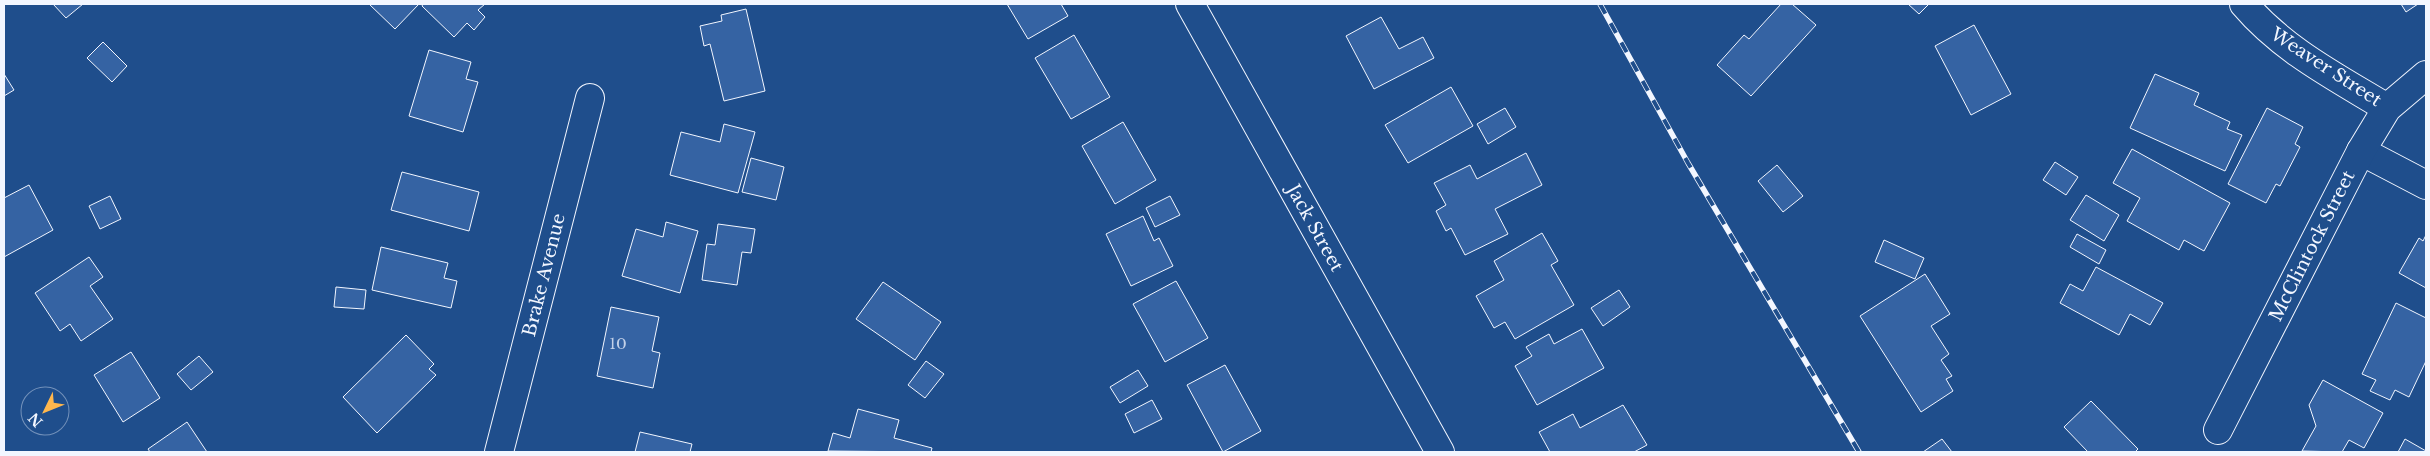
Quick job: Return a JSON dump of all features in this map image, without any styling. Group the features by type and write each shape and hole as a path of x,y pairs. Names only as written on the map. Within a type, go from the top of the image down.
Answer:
{"street":[{"name":"Jack Street","path":"1190,4 1440,452"},
{"name":"Weaver Street","path":"2244,4 2262,25 2287,46 2387,108"},
{"name":"McClintock Street","path":"2218,430 2361,151 2387,108 2426,75"},
{"name":"Brake Avenue","path":"499,452 590,98"},
{"path":"2361,151 2426,185"}],"building":[{"path":"53,4 83,4 66,18"},
{"path":"369,4 419,4 395,29"},
{"path":"423,4 485,4 478,10 485,17 474,30 467,23 454,37 422,6"},
{"path":"1007,4 1061,4 1068,16 1028,39"},
{"path":"1781,4 1792,4 1816,25 1751,96 1717,65 1744,35 1749,39"},
{"path":"1908,4 1929,4 1919,14"},
{"path":"2401,4 2418,4 2406,12"},
{"path":"746,9 765,91 724,101 710,44 704,46 700,26 722,21 721,15"},
{"path":"1381,17 1399,49 1423,37 1434,58 1374,89 1346,36"},
{"path":"1974,25 2011,94 1971,115 1935,46"},
{"path":"1074,35 1110,97 1071,119 1035,58"},
{"path":"103,42 127,66 112,82 87,58"},
{"path":"429,50 471,62 466,79 478,82 463,132 409,116"},
{"path":"4,74 14,90 4,96"},
{"path":"2155,74 2199,93 2194,105 2230,122 2227,129 2242,135 2225,171 2130,128"},
{"path":"1451,87 1473,126 1408,163 1385,125"},
{"path":"1505,108 1516,127 1488,144 1477,124"},
{"path":"2267,108 2303,127 2295,144 2300,147 2280,186 2276,184 2266,203 2228,184"},
{"path":"1123,122 1156,180 1115,204 1082,146"},
{"path":"724,124 755,132 738,193 670,175 681,132 720,142"},
{"path":"2132,149 2230,203 2204,251 2184,240 2179,250 2127,221 2140,198 2113,183"},
{"path":"1526,153 1542,185 1495,209 1508,234 1465,255 1451,228 1446,231 1436,211 1446,205 1434,183 1470,165 1477,179"},
{"path":"751,158 784,167 776,200 742,192"},
{"path":"2055,162 2078,177 2066,195 2043,180"},
{"path":"1777,165 1803,196 1783,212 1758,181"},
{"path":"402,172 479,192 469,231 391,210"},
{"path":"29,185 53,230 4,257 4,198"},
{"path":"2086,195 2119,215 2104,241 2070,220"},
{"path":"110,196 121,219 100,229 89,206"},
{"path":"1170,196 1180,215 1155,227 1146,208"},
{"path":"1143,216 1154,241 1159,238 1173,266 1131,286 1106,234"},
{"path":"666,222 698,231 680,293 622,276 636,229 663,237"},
{"path":"718,224 755,229 751,253 742,252 737,285 702,280 707,244 715,245"},
{"path":"1542,233 1558,261 1551,265 1574,305 1515,339 1505,322 1494,328 1476,296 1504,280 1494,261"},
{"path":"2077,234 2106,250 2099,264 2070,247"},
{"path":"2426,235 2426,288 2399,273 2419,238 2423,241"},
{"path":"1884,240 1924,258 1915,279 1875,262"},
{"path":"381,247 448,263 444,278 457,281 451,308 372,290"},
{"path":"89,257 103,277 90,286 113,319 81,341 70,324 60,331 35,293"},
{"path":"2096,267 2163,303 2150,325 2130,314 2119,335 2060,303 2070,284 2083,291"},
{"path":"1925,274 1950,314 1931,326 1949,354 1941,360 1952,376 1946,379 1953,391 1921,412 1860,316"},
{"path":"1176,281 1208,338 1165,362 1133,304"},
{"path":"883,282 941,322 915,360 856,319"},
{"path":"336,287 366,290 364,309 334,307"},
{"path":"1619,290 1630,307 1603,326 1591,308"},
{"path":"2396,303 2426,318 2426,361 2409,397 2395,390 2390,400 2370,391 2376,380 2362,374"},
{"path":"611,307 659,317 652,351 660,353 653,388 597,376"},
{"path":"1582,329 1604,368 1537,405 1515,366 1532,356 1526,347 1549,334 1554,344"},
{"path":"406,335 434,364 429,369 436,375 377,433 343,397"},
{"path":"131,352 160,398 123,422 94,375"},
{"path":"199,356 213,372 191,390 177,374"},
{"path":"926,361 944,374 925,398 908,385"},
{"path":"1225,365 1261,431 1223,452 1187,385"},
{"path":"1138,370 1148,386 1120,403 1110,387"},
{"path":"2323,380 2383,413 2364,448 2349,440 2342,452 2302,451 2316,426 2309,405"},
{"path":"1152,400 1162,419 1134,433 1125,414"},
{"path":"2091,401 2138,449 2135,452 2088,452 2064,427"},
{"path":"1623,405 1647,445 1634,452 1550,452 1539,432 1573,414 1580,428"},
{"path":"858,409 899,420 894,438 932,448 931,452 828,451 833,433 850,438"},
{"path":"187,422 207,452 150,452 148,449"},
{"path":"640,432 692,444 690,452 635,452"},
{"path":"1942,439 1952,452 1923,452"},
{"path":"2405,439 2426,451 2426,452 2398,452"}],"railway":[{"path":"1600,4 1688,163 1859,452"}]}
